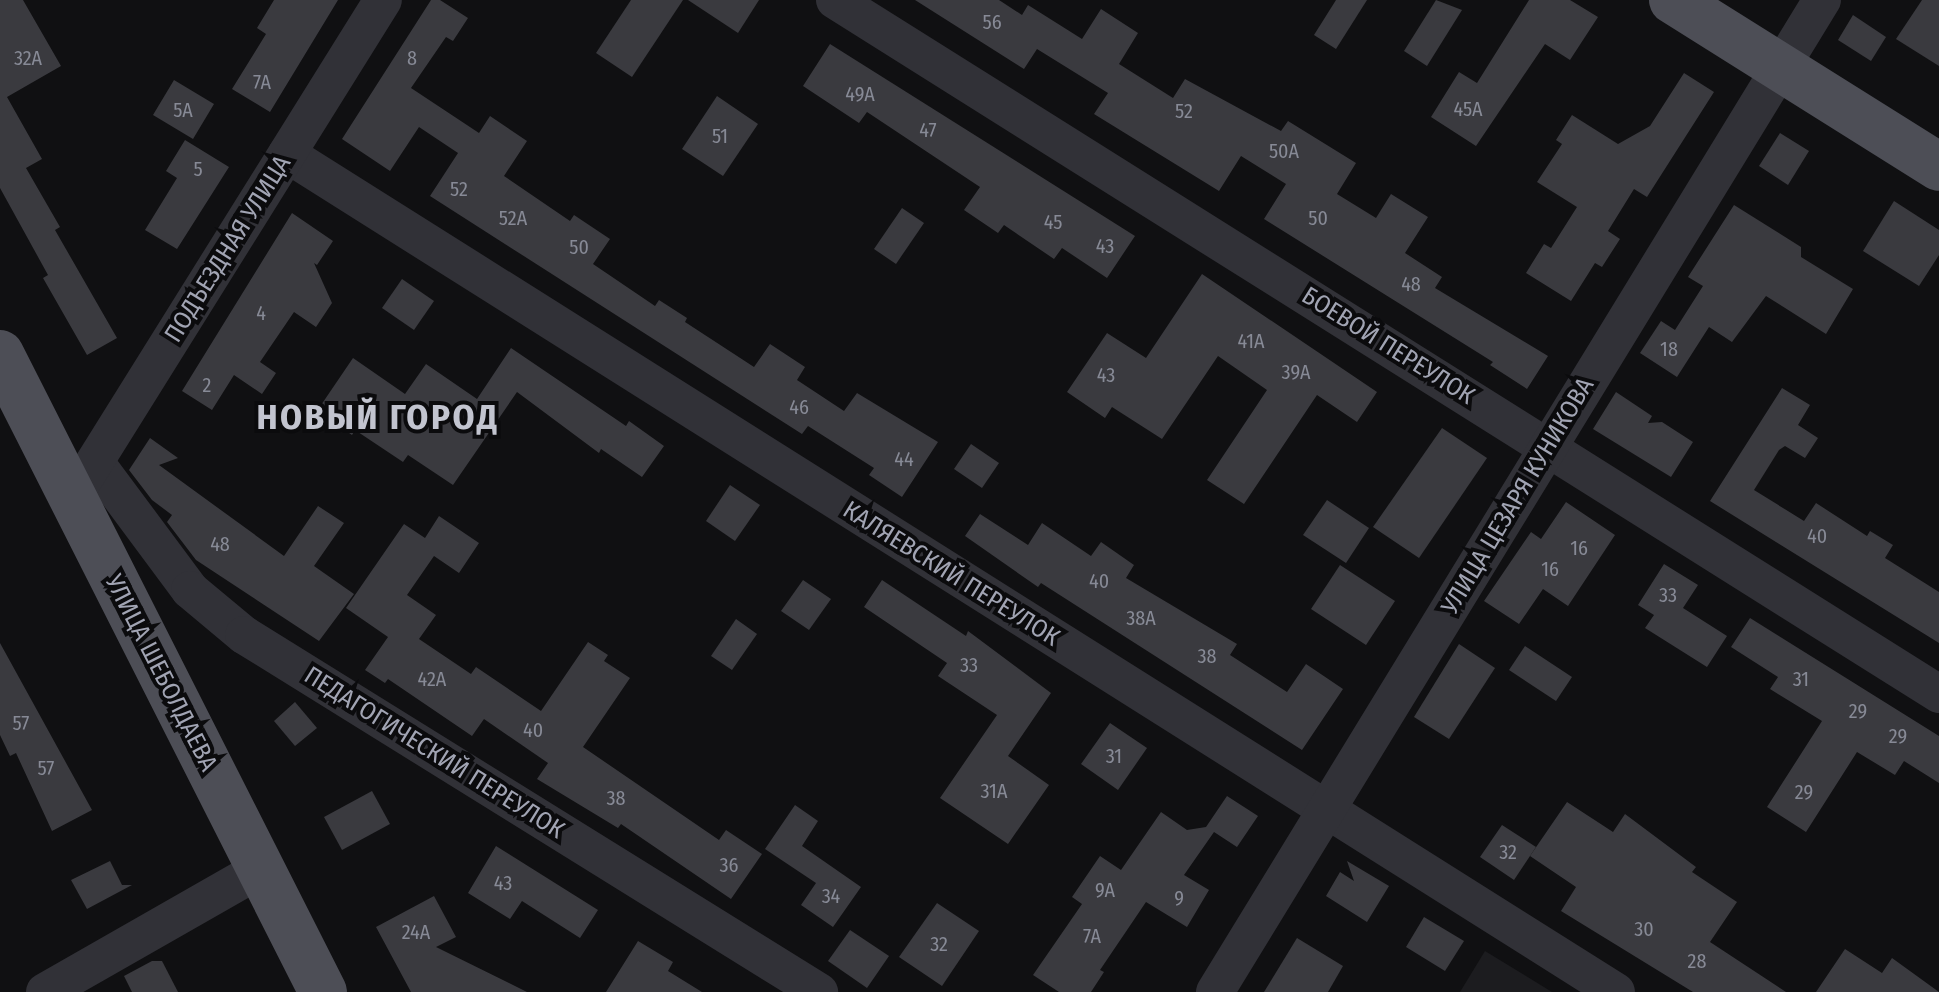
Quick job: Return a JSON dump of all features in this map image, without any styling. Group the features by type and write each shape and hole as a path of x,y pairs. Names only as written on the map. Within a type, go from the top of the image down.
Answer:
{"main road":[{"path":"1674,0 1939,167"},
{"name":"УЛИЦА ШЕБОЛДАЕВА","path":"0,354 84,480 260,870 323,992"}],"street":[{"name":"ПОДЪЕЗДНАЯ УЛИЦА","path":"84,480 382,0"},
{"name":"БОЕВОЙ ПЕРЕУЛОК","path":"835,0 1939,694"},
{"name":"УЛИЦА ЦЕЗАРЯ КУНИКОВА","path":"1215,992 1822,0"},
{"name":"КАЛЯЕВСКИЙ ПЕРЕУЛОК","path":"287,154 1616,992"},
{"name":"ПЕДАГОГИЧЕСКИЙ ПЕРЕУЛОК","path":"84,480 190,590 244,635 819,992"},
{"path":"45,992 260,870"}],"shaded area":[{"path":"1485,951 1552,992 1460,992"}],"building":[{"path":"0,0 23,0 61,66 7,97 42,159 26,168 60,227 55,230 117,338 87,355 43,278 48,275 0,188"},
{"path":"274,0 338,0 270,112 232,89 266,34 257,28"},
{"path":"431,0 440,0 468,18 453,41 446,37 411,88 479,133 490,116 527,141 504,176 570,221 574,215 610,239 593,264 655,306 659,300 754,367 770,344 805,367 797,380 844,411 857,393 938,442 902,497 869,475 874,468 808,426 802,434 430,196 458,153 419,127 390,171 342,139"},
{"path":"631,0 683,0 632,77 596,53"},
{"path":"688,0 759,0 738,33"},
{"path":"915,0 999,0 1022,15 1028,5 1082,39 1101,9 1138,33 1119,64 1173,98 1185,79 1281,131 1288,121 1356,163 1337,194 1376,218 1391,194 1428,217 1405,253 1442,277 1435,288 1548,356 1527,389 1490,365 1493,362 1264,219 1286,184 1241,156 1219,191 1094,114 1108,93 1037,49 1024,69"},
{"path":"1336,0 1367,0 1336,49 1314,35"},
{"path":"1436,0 1462,10 1427,66 1404,51"},
{"path":"1529,0 1570,0 1598,17 1570,60 1545,44 1476,146 1431,117 1459,72 1477,83"},
{"path":"1922,0 1939,0 1939,66 1896,39"},
{"path":"1853,15 1886,37 1871,61 1838,40"},
{"path":"830,44 1135,236 1107,278 1062,248 1054,259 1004,225 998,233 964,210 980,187 867,112 859,123 803,86"},
{"path":"1684,73 1714,92 1647,197 1634,189 1608,231 1620,239 1602,267 1595,263 1571,301 1526,273 1544,244 1551,248 1577,207 1537,182 1562,144 1556,140 1572,115 1618,144 1650,126"},
{"path":"174,80 214,104 193,139 153,115"},
{"path":"717,96 758,124 723,176 682,149"},
{"path":"1780,133 1809,151 1788,185 1759,166"},
{"path":"185,140 229,167 177,249 145,230 177,178 166,171"},
{"path":"1894,201 1939,230 1939,255 1919,286 1863,251"},
{"path":"1734,205 1801,247 1801,257 1853,289 1826,334 1766,296 1732,342 1709,327 1677,377 1640,353 1661,321 1675,330 1703,286 1688,277"},
{"path":"902,208 924,223 896,264 874,249"},
{"path":"292,213 333,241 317,265 314,263 332,303 316,327 294,312 260,362 276,373 262,394 234,375 212,410 182,391"},
{"path":"1202,274 1377,392 1357,422 1317,395 1244,504 1207,480 1267,390 1218,356 1162,439 1112,407 1105,418 1067,392 1107,333 1146,358"},
{"path":"402,279 434,301 414,330 382,308"},
{"path":"511,348 626,426 629,421 664,446 642,477 601,449 599,453 517,392 453,485 408,455 403,462 355,430 352,435 317,411 353,358 405,394 426,364 477,399"},
{"path":"1782,388 1810,405 1798,425 1818,438 1805,458 1785,446 1779,450 1754,490 1804,521 1816,503 1867,536 1870,531 1893,545 1885,558 1939,592 1939,643 1710,501"},
{"path":"1616,392 1652,416 1648,423 1662,422 1693,442 1671,477 1593,429"},
{"path":"1442,428 1487,458 1419,558 1373,527"},
{"path":"150,438 178,458 159,465 284,556 318,506 344,523 314,566 354,594 319,641 196,560 167,522 172,515 152,500 129,470"},
{"path":"971,444 999,463 982,488 954,469"},
{"path":"730,485 760,505 735,541 706,521"},
{"path":"1327,500 1369,528 1346,563 1303,535"},
{"path":"1566,502 1615,535 1568,606 1543,589 1519,624 1484,601 1531,532 1541,539"},
{"path":"980,514 1028,545 1042,523 1091,556 1101,542 1134,565 1126,578 1237,644 1230,655 1287,692 1306,664 1343,689 1302,750 1041,583 1038,587 965,536"},
{"path":"439,516 479,543 459,573 434,556 407,595 436,615 419,639 471,674 476,667 541,711 588,642 608,655 604,661 630,678 583,747 719,840 726,830 762,854 731,899 621,824 618,828 537,779 548,763 484,719 472,736 388,679 385,683 365,670 388,637 346,608 404,524 425,538"},
{"path":"1664,564 1698,585 1683,608 1727,636 1707,667 1645,628 1654,615 1638,605"},
{"path":"1340,565 1395,601 1366,645 1311,609"},
{"path":"803,580 831,599 809,630 781,611"},
{"path":"882,580 966,636 968,631 1051,693 1008,756 1049,785 1008,844 940,798 997,715 938,676 947,663 864,607"},
{"path":"1750,618 1939,736 1939,783 1904,761 1895,775 1857,752 1806,832 1767,807 1822,721 1770,689 1778,677 1731,647"},
{"path":"736,619 757,634 732,670 711,656"},
{"path":"0,643 92,810 52,831 16,753 10,756 0,735"},
{"path":"1459,644 1495,668 1449,739 1414,717"},
{"path":"1525,646 1572,677 1556,701 1509,670"},
{"path":"295,702 317,728 295,746 274,721"},
{"path":"1110,723 1147,748 1118,790 1081,764"},
{"path":"372,791 390,824 342,850 324,817"},
{"path":"1227,796 1258,816 1237,847 1214,832 1184,875 1209,890 1187,927 1146,902 1100,970 1104,972 1091,992 1059,992 1033,975 1082,904 1072,897 1100,856 1121,870 1161,812 1187,830 1206,827"},
{"path":"1567,802 1613,832 1625,814 1696,867 1692,872 1737,902 1710,942 1786,992 1693,992 1561,911 1576,887 1530,856"},
{"path":"795,805 818,821 802,846 861,887 833,927 801,905 816,883 765,849"},
{"path":"1502,825 1536,847 1514,880 1480,857"},
{"path":"496,846 598,910 580,938 522,901 510,919 468,893"},
{"path":"110,861 122,885 132,885 87,909 71,880"},
{"path":"1347,861 1389,886 1367,922 1326,896 1340,872 1354,881"},
{"path":"434,896 456,937 436,947 527,992 411,992 376,927"},
{"path":"937,903 979,931 942,986 899,957"},
{"path":"1424,917 1464,941 1445,971 1406,947"},
{"path":"850,930 889,956 867,988 828,961"},
{"path":"1297,938 1343,966 1328,992 1264,992"},
{"path":"638,941 673,962 668,971 702,992 606,992"},
{"path":"1845,949 1882,973 1892,958 1939,992 1816,992"},
{"path":"152,961 162,961 178,992 132,992 124,976"}],"district":[{"name":"НОВЫЙ ГОРОД","path":"378,417"}]}
